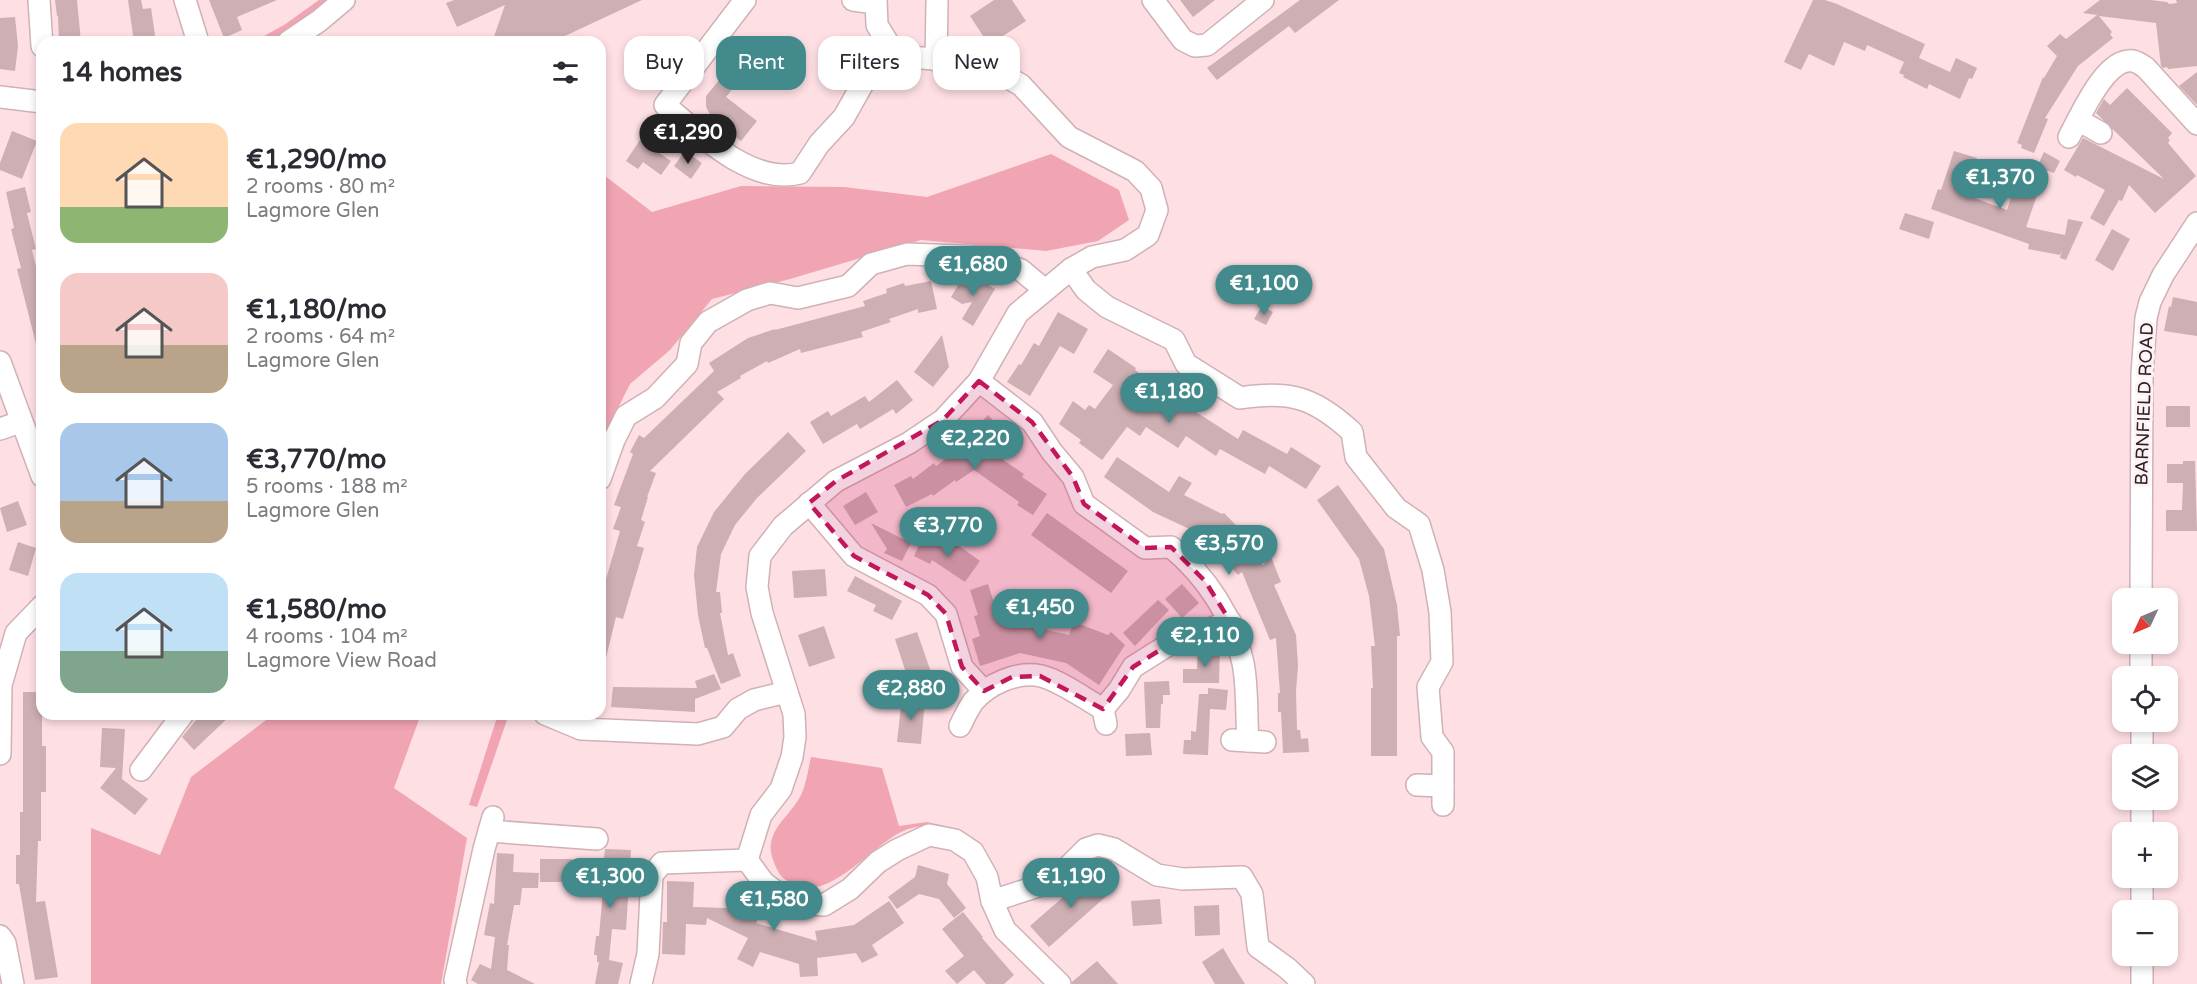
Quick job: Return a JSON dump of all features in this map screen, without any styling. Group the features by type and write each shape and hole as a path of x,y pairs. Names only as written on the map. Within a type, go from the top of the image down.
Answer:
{"street":[{"path":"39,0 41,36"},
{"path":"185,0 196,36"},
{"path":"297,36 344,0"},
{"path":"745,0 665,105 714,147 746,166 788,176 800,172 819,144 844,117 859,90"},
{"path":"853,0 876,2 877,25 884,36"},
{"path":"1153,0 1183,40 1195,46 1207,45 1263,0"},
{"path":"936,1 936,36"},
{"path":"2101,134 2073,129 2095,88 2106,75 2125,62 2135,61 2146,68 2197,124"},
{"path":"747,860 761,815 781,789 792,757 795,737 794,714 762,613 757,587 760,556 783,526 836,481 909,443 943,420 979,381 1018,313 1071,269 1092,257 1125,250 1148,235 1157,210 1151,188 1135,171 1069,137 1020,84"},
{"path":"0,97 36,101"},
{"name":"BARNFIELD ROAD","path":"2141,588 2142,374 2146,318 2150,302 2163,275 2197,223"},
{"path":"606,462 626,416 654,398 687,364 691,343 708,322 747,300 770,293 798,298 848,286 871,264 907,254 988,257 1021,270 1045,290"},
{"path":"1071,269 1086,290 1107,307 1174,340 1186,364 1240,398 1266,394 1299,398 1330,412 1352,432 1356,457 1396,508 1419,524 1433,570 1440,612 1442,662 1428,687 1432,737 1443,752 1443,795 1417,785"},
{"path":"0,362 36,461"},
{"path":"979,381 1032,422 1052,452 1073,477 1083,504 1145,548 1171,548 1205,582 1230,621 1243,663 1248,741"},
{"path":"0,429 20,422"},
{"path":"809,503 854,556 928,596 946,614 962,667 984,691"},
{"path":"0,754 1,686 16,633 36,612"},
{"path":"960,726 972,704 984,691 1012,677 1040,676 1070,690 1104,717 1134,667 1168,645 1230,621"},
{"path":"559,720 581,729 698,734 723,727 738,709 754,700 786,692"},
{"path":"141,770 178,720"},
{"path":"456,984 455,980 491,824 597,839"},
{"path":"747,860 764,884 791,903 824,905 850,889 878,862 929,835 955,840 973,852 987,877 992,901 1005,930 1060,984"},
{"path":"992,901 1054,881 1086,849 1098,845 1114,849 1157,875 1184,879 1242,877 1252,894 1258,947 1287,968 1304,984"},
{"path":"641,984 648,954 652,875 662,862 747,860"},
{"path":"0,936 5,943 13,984"},
{"path":"2142,966 2142,984"}],"highlighted area":[{"path":"979,381 1032,422 1073,477 1084,504 1145,548 1171,547 1205,581 1230,621 1168,645 1133,667 1103,709 1040,676 1012,677 984,691 962,667 946,614 928,595 854,556 809,503 836,481 943,420"}],"shaded area":[{"path":"319,0 335,0 281,36 264,36"},
{"path":"1051,154 1119,190 1129,220 1098,241 1046,251 921,240 790,279 712,299 670,350 630,384 606,432 606,177 652,212 741,186 844,187 927,197"},
{"path":"266,720 419,720 394,788 467,838 441,984 91,984 91,828 160,855 191,777"},
{"path":"496,720 507,720 477,807 469,805"},
{"path":"811,757 882,768 899,826 927,822 953,828 914,827 895,835 852,868 822,885 808,888 790,882 782,877 776,867 771,843 779,824 797,803 802,793"}],"building":[{"path":"55,0 77,0 80,36 59,36"},
{"path":"128,0 141,0 143,9 151,8 155,36 133,36"},
{"path":"209,0 277,0 237,17 242,30 223,36"},
{"path":"454,0 642,0 565,36 494,36 505,5 457,27 446,3"},
{"path":"994,0 1012,0 1026,21 1003,36 983,36 970,16"},
{"path":"1180,0 1215,0 1193,17"},
{"path":"1300,0 1339,0 1295,33 1289,26 1217,80 1207,68"},
{"path":"1813,0 1825,0 1837,4 1925,44 1919,58 1950,72 1956,58 1977,68 1972,79 1969,78 1960,99 1929,84 1927,89 1903,77 1904,75 1899,73 1904,62 1867,45 1865,51 1844,42 1834,66 1809,54 1801,70 1784,62"},
{"path":"2100,0 2151,0 2169,4 2177,3 2176,0 2197,0 2197,66 2168,69 2161,66 2156,23 2099,16 2112,32 2110,34 2113,38 2078,66 2045,118 2048,119 2034,153 2021,148 2022,145 2017,143 2043,77 2057,56 2047,46 2060,34 2066,39 2097,15 2083,13"},
{"path":"15,17 18,46 15,71 0,69 0,18"},
{"path":"2197,72 2197,105 2179,86"},
{"path":"716,84 716,90 732,90 726,97 757,121 741,141 713,120 706,107 706,96"},
{"path":"2127,88 2172,133 2168,138 2170,140 2168,143 2196,176 2155,213 2129,185 2122,201 2119,200 2104,226 2090,218 2105,190 2064,170 2083,138 2164,179 2096,113 2104,99 2110,105"},
{"path":"12,131 36,141 22,179 0,170 0,163"},
{"path":"640,140 671,161 661,175 643,162 638,169 626,161"},
{"path":"685,151 702,163 691,179 674,166"},
{"path":"1954,151 1977,158 1969,185 1972,186 1969,196 2007,210 2016,183 2026,187 2029,180 2041,184 2026,227 2065,235 2068,219 2083,222 2066,260 2060,258 2062,250 2060,255 2028,249 2029,244 1931,209 1938,189 1941,190"},
{"path":"2044,152 2060,161 2054,173 2037,167"},
{"path":"25,187 31,212 27,213 36,249 32,250 36,266 36,344 17,269 21,268 11,229 14,228 6,192"},
{"path":"1905,213 1934,222 1929,239 1899,229"},
{"path":"2112,229 2130,239 2113,271 2095,260"},
{"path":"966,272 995,289 973,326 962,319 972,302 962,304 951,297"},
{"path":"931,281 937,309 918,313 918,309 889,319 891,322 861,332 863,337 801,353 800,349 768,363 767,361 740,376 741,378 717,392 724,399 650,471 656,473 641,520 645,522 637,546 644,548 623,619 616,617 606,658 606,579 620,531 613,529 621,507 614,505 633,454 630,452 639,435 644,438 714,371 709,363 748,338 865,306 863,301 887,293 886,289 904,283 905,286"},
{"path":"2173,297 2197,302 2197,336 2164,331"},
{"path":"1262,306 1273,312 1266,325 1254,319"},
{"path":"1058,312 1088,329 1074,354 1060,346 1030,396 1007,382 1019,364 1021,365 1034,343 1039,346"},
{"path":"942,335 949,367 933,387 914,372"},
{"path":"1108,349 1168,394 1238,439 1243,430 1287,454 1291,447 1321,466 1306,489 1269,466 1265,474 1220,449 1216,456 1186,436 1178,448 1146,427 1140,436 1127,427 1102,460 1079,443 1081,440 1059,424 1073,401 1085,410 1089,405 1095,409 1113,385 1093,372"},
{"path":"897,380 913,400 896,414 893,409 860,429 857,424 823,444 810,422 828,411 831,416 865,396 869,402"},
{"path":"2166,406 2190,406 2190,427 2166,427"},
{"path":"988,415 1007,434 992,450 1024,474 1022,477 1047,494 1033,515 1017,505 1019,502 974,470 933,496 932,494 906,507 894,485 911,476 913,479 934,463 936,466 978,435 973,430"},
{"path":"788,432 806,451 757,498 735,525 721,554 716,592 720,592 722,613 720,613 728,655 733,653 741,676 721,684 707,648 705,648 698,615 694,575 697,547 714,512 745,474"},
{"path":"1117,457 1169,492 1179,476 1192,483 1184,495 1224,513 1242,531 1237,535 1263,565 1271,557 1281,582 1274,585 1296,635 1297,730 1300,730 1301,739 1308,738 1309,752 1283,753 1281,712 1278,712 1278,693 1280,693 1276,638 1270,640 1242,572 1238,575 1196,532 1153,512 1104,477"},
{"path":"2183,461 2195,461 2197,531 2166,531 2166,510 2182,510 2183,483 2167,483 2167,464 2183,464"},
{"path":"1338,485 1384,549 1397,605 1400,636 1397,636 1397,756 1371,756 1371,688 1373,688 1371,646 1375,646 1369,596 1359,559 1317,500"},
{"path":"866,492 878,512 855,525 843,506"},
{"path":"18,501 27,525 7,532 0,508"},
{"path":"1047,513 1128,571 1111,593 1031,535"},
{"path":"871,523 911,543 902,561 884,553 887,549"},
{"path":"923,537 947,549 952,541 980,561 965,582 932,560 930,564 914,556"},
{"path":"18,542 36,548 28,576 9,570"},
{"path":"825,569 827,596 794,598 792,571"},
{"path":"855,576 902,601 892,620 873,611 876,605 847,591"},
{"path":"988,584 997,612 1027,611 1028,626 1069,635 1074,622 1108,635 1111,632 1125,645 1099,685 1066,663 1020,653 980,666 972,639 980,636 974,616 978,615 970,590"},
{"path":"1182,584 1199,603 1182,618 1165,599"},
{"path":"1158,600 1169,610 1135,646 1123,633"},
{"path":"824,626 835,658 809,667 798,635"},
{"path":"917,632 932,675 909,682 895,639"},
{"path":"1198,648 1220,648 1219,683 1183,683 1183,669 1197,669"},
{"path":"714,674 721,689 695,699 695,712 611,707 613,687 697,688 695,681"},
{"path":"1169,681 1170,695 1163,695 1160,728 1146,728 1144,682"},
{"path":"1208,688 1228,690 1226,710 1210,709 1208,755 1183,754 1184,740 1191,740 1191,731 1196,732 1199,694 1208,694"},
{"path":"23,692 36,692 36,720 42,720 42,746 46,746 46,792 41,792 41,841 38,841 36,902 45,901 58,977 35,980 19,884 16,884 16,855 20,855 20,812 23,812"},
{"path":"902,697 925,699 921,744 897,742"},
{"path":"196,720 226,720 194,750 182,737"},
{"path":"102,728 125,729 122,779 148,799 135,815 100,788 116,768 100,767"},
{"path":"1150,733 1152,755 1126,756 1125,734"},
{"path":"605,849 631,850 626,930 612,929 609,960 623,963 618,984 595,984 599,962 597,962 597,955 594,955 596,936 599,936 603,891 580,891 580,875 602,876"},
{"path":"497,853 514,854 513,872 539,873 538,888 522,888 520,905 514,905 507,945 509,945 507,970 535,984 478,984 471,980 480,964 491,969 495,937 484,935 490,903 494,904"},
{"path":"540,859 572,859 572,882 540,882"},
{"path":"918,865 949,874 947,884 966,908 954,918 939,899 919,894 897,909 888,897 915,877"},
{"path":"1094,870 1112,891 1049,947 1030,926"},
{"path":"667,881 694,882 693,907 727,908 731,900 760,914 756,923 817,941 815,931 854,925 889,901 904,923 872,945 878,955 862,963 856,953 817,958 818,976 800,977 799,964 760,952 753,967 737,959 748,938 707,918 706,925 686,924 685,955 662,954 663,922 667,922"},
{"path":"1160,899 1162,924 1133,926 1131,901"},
{"path":"1219,905 1220,935 1195,936 1194,906"},
{"path":"963,912 1014,975 1004,984 986,984 974,970 957,984 945,971 964,956 942,929"},
{"path":"1223,948 1245,984 1215,984 1202,962"},
{"path":"1097,961 1118,984 1072,984 1072,982"}]}
